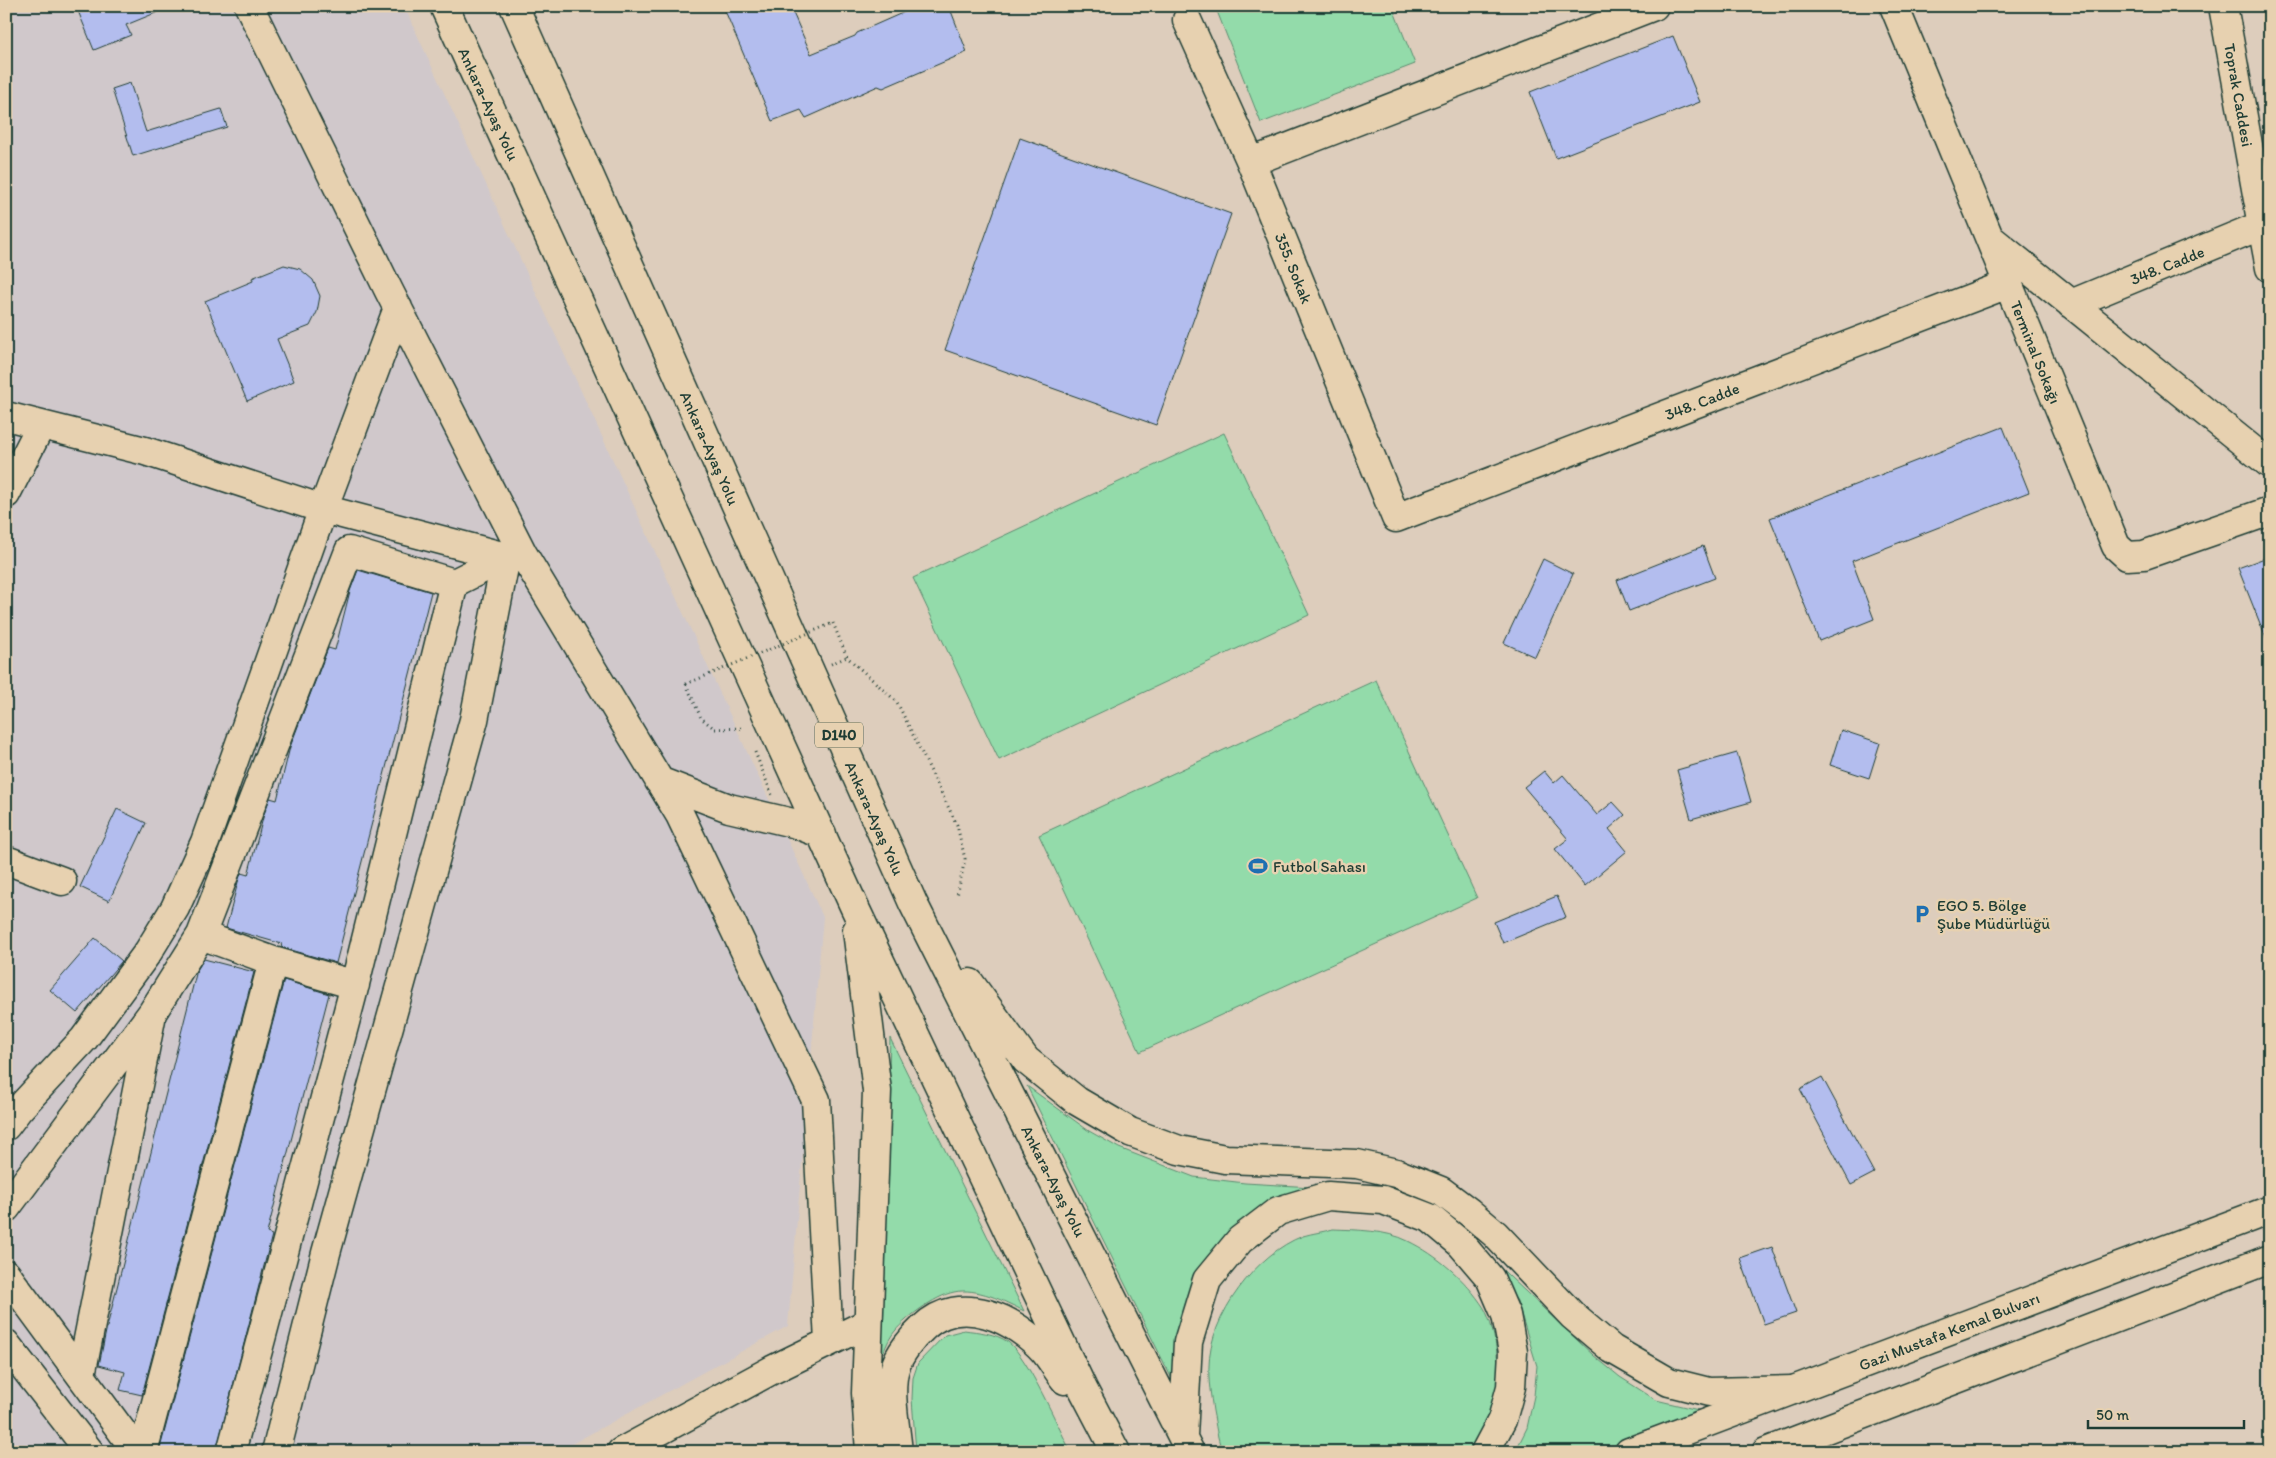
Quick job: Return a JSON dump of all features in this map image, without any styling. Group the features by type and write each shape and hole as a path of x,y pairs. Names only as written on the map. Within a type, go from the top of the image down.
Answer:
{"main road":[{"path":"249,6 398,308 514,556 680,815 816,1100 829,1342"},
{"name":"Ankara-Ayaş Yolu","path":"444,6 854,906 1083,1389 1115,1452"},
{"name":"Ankara-Ayaş Yolu","path":"514,6 913,903 1187,1444"},
{"path":"1251,162 1654,6"},
{"name":"Terminal Sokağı","path":"1894,6 2116,546 2128,556 2144,555 2270,511"},
{"name":"Toprak Caddesi","path":"2224,6 2260,153 2263,210 2270,268"},
{"name":"355. Sokak","path":"1187,20 1251,162 1396,518"},
{"name":"348. Cadde","path":"2071,304 2263,210"},
{"path":"1989,237 2270,464"},
{"name":"348. Cadde","path":"1396,518 2008,284"},
{"path":"6,1126 18,1110 84,1038 148,952 175,908 205,842 323,509 398,308"},
{"path":"6,416 146,451 323,509 514,556"},
{"path":"6,494 41,425"},
{"path":"6,1208 152,1013 201,935 349,551 454,583 514,556"},
{"path":"276,1452 326,1253 474,720 514,556"},
{"path":"231,1452 355,984 454,583"},
{"path":"659,781 729,808 793,823 822,834"},
{"path":"6,860 62,881"},
{"path":"913,903 998,1024 1026,1060 1077,1101 1130,1132 1179,1150 1225,1159 1357,1164 1396,1173 1440,1191 1469,1212 1495,1234 1580,1322 1612,1349 1669,1382 1709,1392 1793,1390"},
{"path":"854,906 877,1091 866,1393 870,1452"},
{"path":"201,935 273,961 355,984"},
{"path":"143,1452 273,961"},
{"path":"80,1375 152,1013"},
{"path":"1187,1444 1188,1342 1207,1280 1240,1240 1278,1211 1328,1196 1383,1200 1430,1218 1461,1244 1490,1278 1506,1315 1513,1352 1511,1387 1502,1420 1485,1452"},
{"name":"Gazi Mustafa Kemal Bulvarı","path":"1629,1452 2270,1210"},
{"path":"1766,1452 2270,1259"},
{"path":"6,1274 137,1452"},
{"path":"898,1452 893,1395 895,1368 913,1337 932,1318 955,1310 977,1310 999,1317 1022,1332 1045,1352 1115,1452"},
{"path":"621,1452 772,1370 868,1323"},
{"path":"6,1344 90,1452"}],"path":[{"path":"746,728 715,729 702,718 686,684 833,623 847,657 897,702 957,825 964,859 956,896"}],"shaded area":[{"path":"6,6 404,6 823,917 788,1326 557,1452 6,1452"}],"green space":[{"path":"1215,6 1392,6 1415,64 1261,123"},
{"path":"1224,433 1309,615 999,760 913,578"},
{"name":"Futbol Sahası","path":"1376,680 1477,898 1140,1052 1039,835"},
{"path":"890,1038 1024,1311 999,1299 972,1291 946,1294 920,1309 904,1322 890,1338 880,1359"},
{"path":"1027,1086 1089,1131 1119,1148 1194,1177 1245,1183 1380,1191 1245,1230 1173,1381"},
{"path":"1333,1229 1381,1233 1400,1237 1408,1241 1430,1253 1450,1269 1469,1288 1484,1308 1489,1318 1495,1343 1498,1371 1497,1397 1493,1414 1472,1452 1223,1452 1213,1411 1209,1372 1211,1347 1217,1327 1239,1289 1253,1271 1269,1256 1286,1244 1303,1236"},
{"path":"1475,1244 1593,1355 1620,1377 1656,1400 1707,1412 1604,1452 1515,1452 1527,1428 1534,1396 1537,1366 1517,1301"},
{"path":"964,1330 987,1333 998,1337 1008,1342 1016,1350 1051,1410 1071,1452 916,1452 912,1399 913,1378 918,1363 945,1335"}],"building":[{"path":"76,6 170,7 126,25 131,35 94,50"},
{"path":"723,6 790,6 811,54 855,36 857,33 918,6 949,6 967,52 883,88 878,86 806,118 801,110 772,121"},
{"path":"1673,36 1700,102 1556,158 1530,92"},
{"path":"130,83 146,132 221,109 227,127 133,156 112,89"},
{"path":"1020,138 1231,214 1156,425 945,350"},
{"path":"284,265 300,269 313,280 320,296 317,312 310,326 277,339 294,381 247,401 205,301 253,281 252,278"},
{"path":"2003,427 2029,492 1852,561 1874,619 1819,641 1770,518"},
{"path":"1703,546 1715,578 1629,611 1617,580"},
{"path":"2270,556 2270,645 2269,646 2238,568"},
{"path":"1543,559 1573,574 1535,657 1504,643"},
{"path":"358,570 431,592 336,963 281,947 282,944 226,928 241,873 248,875 270,798 277,800 290,747 328,648 335,650 350,591"},
{"path":"1841,730 1880,743 1869,778 1830,765"},
{"path":"1737,753 1751,802 1691,819 1677,770"},
{"path":"1544,771 1554,783 1563,775 1597,815 1613,802 1625,815 1609,829 1627,851 1585,886 1555,849 1568,839 1524,787"},
{"path":"117,809 146,823 109,901 80,887"},
{"path":"1557,896 1566,917 1503,943 1494,922"},
{"path":"95,938 122,961 77,1013 50,990"},
{"path":"204,959 254,972 142,1395 120,1390 125,1372 99,1365 197,970"},
{"path":"284,980 329,994 267,1233 272,1235 216,1452 159,1452"},
{"path":"1822,1077 1874,1173 1851,1185 1800,1089"},
{"path":"1772,1247 1796,1313 1764,1324 1740,1258"}],"place":[{"name":"Futbol Sahası","path":"1258,866"},
{"name":"EGO 5. Bölge Şube Müdürlüğü","path":"1922,914"}]}
